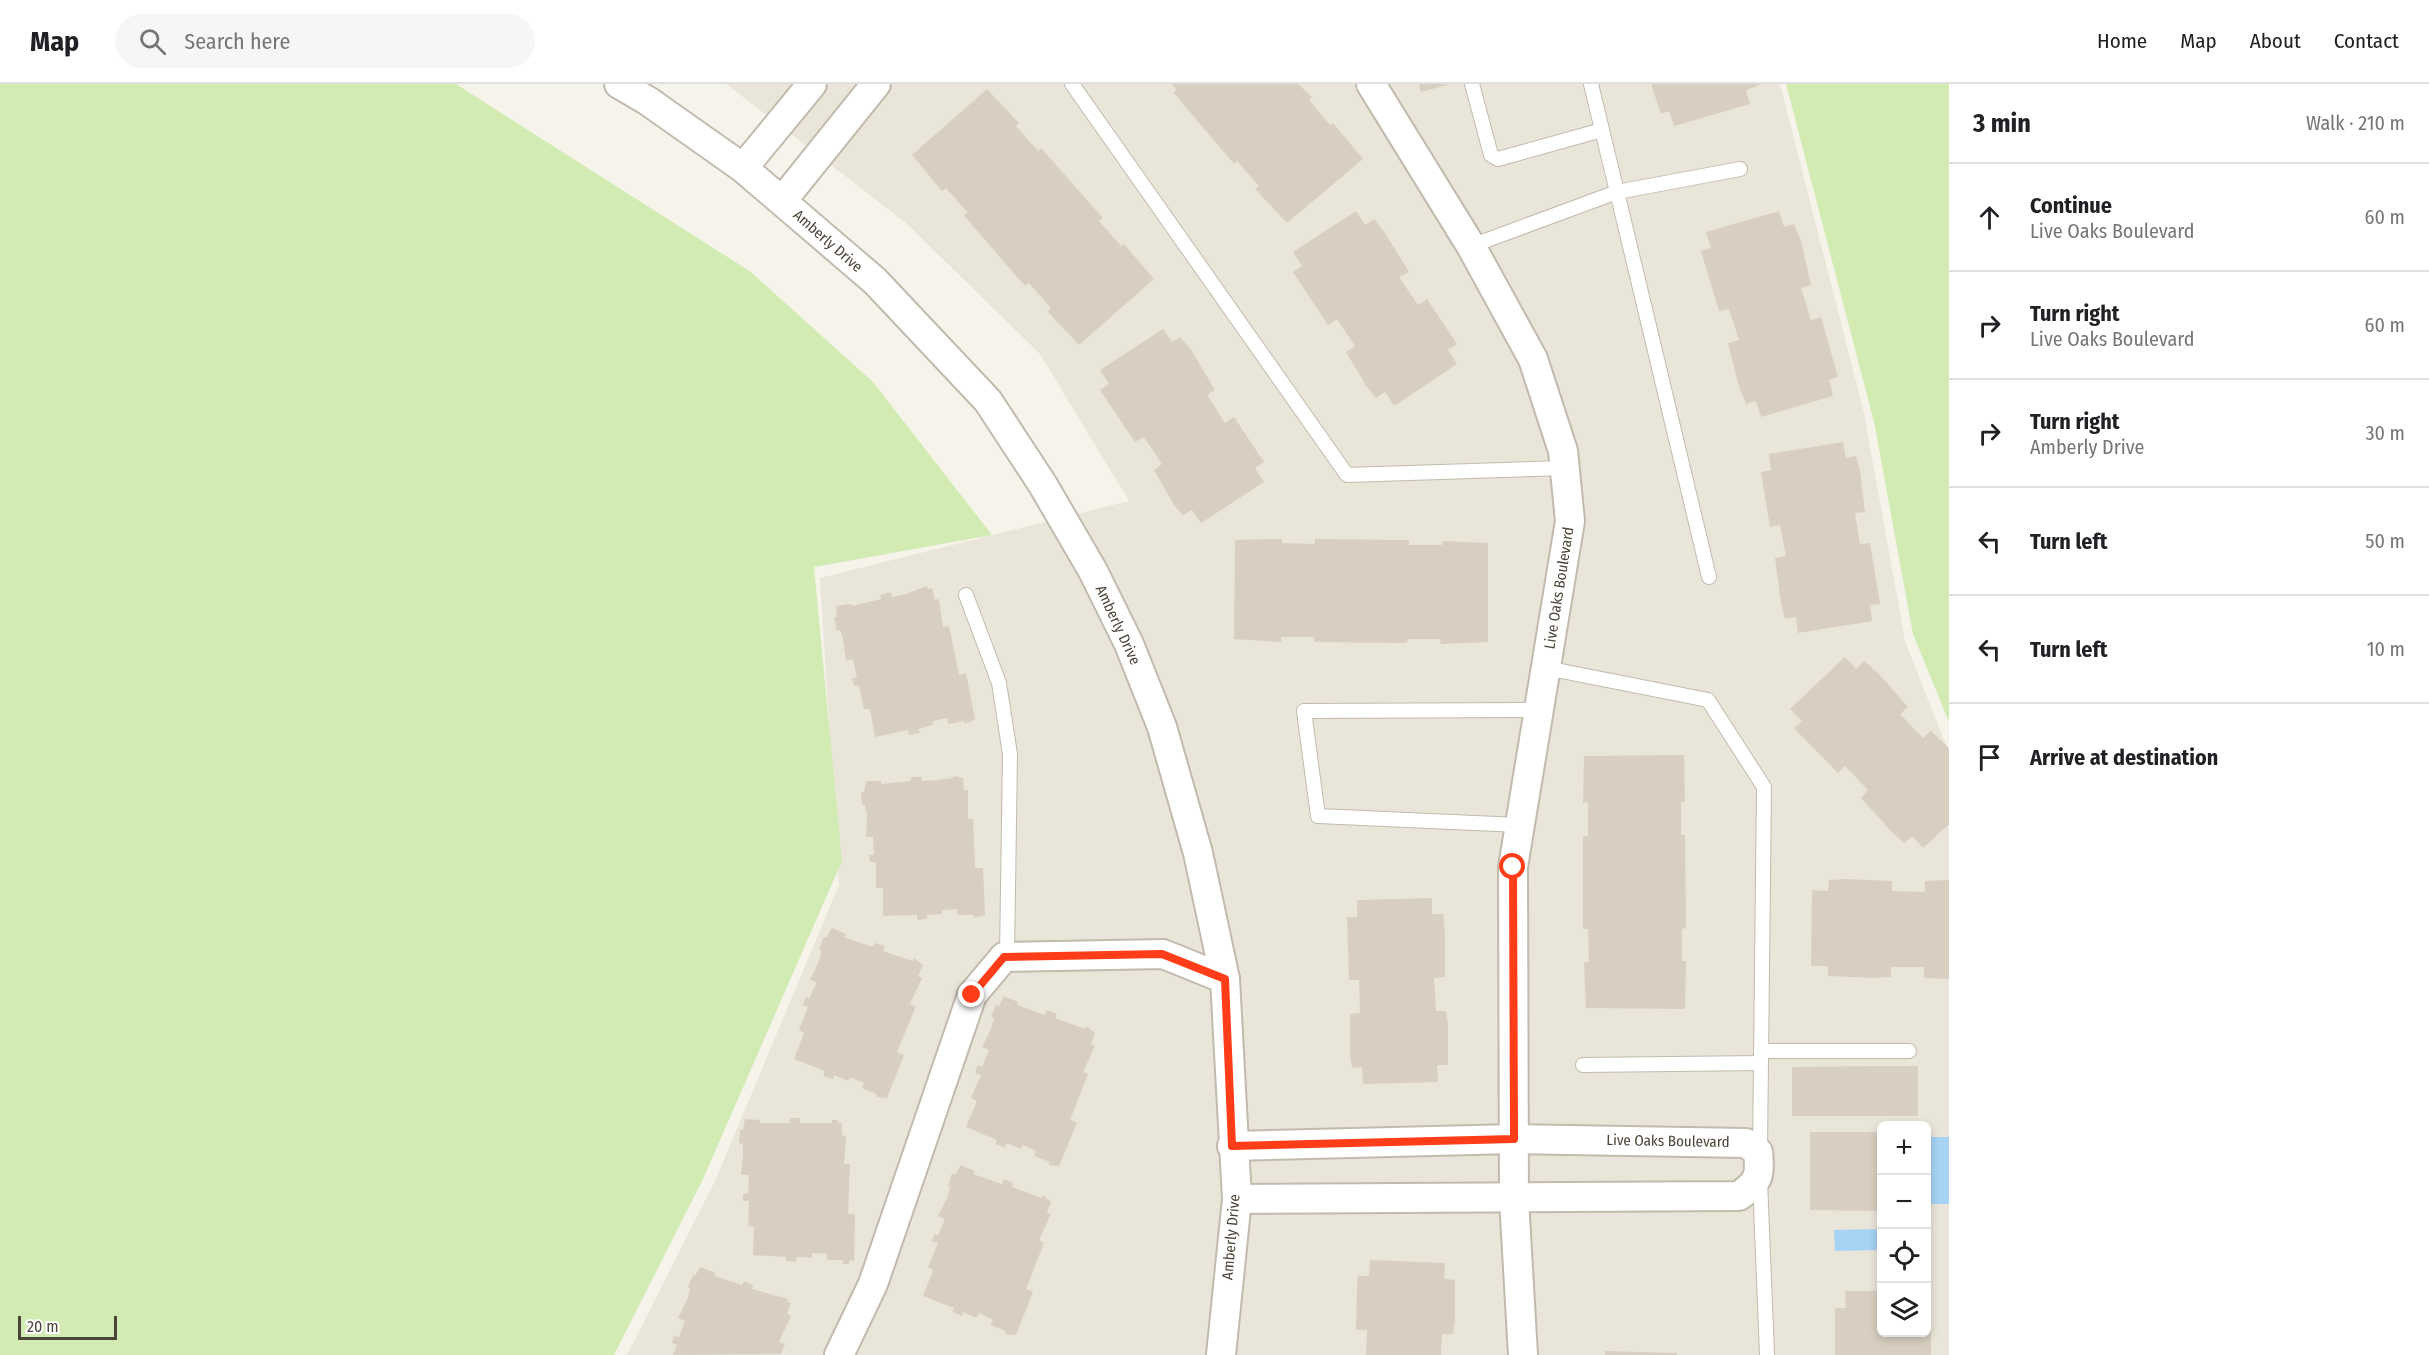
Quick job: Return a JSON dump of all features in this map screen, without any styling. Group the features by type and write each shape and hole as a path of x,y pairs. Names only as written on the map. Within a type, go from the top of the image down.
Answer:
{"street":[{"name":"Amberly Drive","path":"619,84 648,100 743,168 782,201 875,281 988,401 1043,484 1093,571 1129,644 1162,727 1198,853 1225,979 1232,1146 1237,1199 1221,1355"},
{"path":"743,168 812,84"},
{"path":"782,201 876,84"},
{"name":"Live Oaks Boulevard","path":"1371,84 1471,246 1533,359 1563,451 1570,521 1513,867 1514,1199 1524,1355"},
{"path":"839,1355 873,1284 972,995 1004,957 1162,954 1225,979"},
{"name":"Live Oaks Boulevard","path":"1232,1146 1514,1139 1746,1143 1758,1152 1760,1168"},
{"path":"1237,1199 1739,1196 1755,1184 1760,1168"}],"lane":[{"path":"1072,84 1347,475 1565,468"},
{"path":"1472,84 1491,155 1498,159 1602,129"},
{"path":"1591,84 1709,577"},
{"path":"1471,246 1617,192 1740,169"},
{"path":"966,595 999,683 1010,754 1007,957"},
{"path":"1546,668 1708,700 1764,787 1760,1168 1767,1355"},
{"path":"1520,825 1318,816 1304,711 1539,710"},
{"path":"1583,1065 1909,1052"}],"shaded area":[{"path":"726,84 1780,84 1864,413 1905,641 1949,753 1949,1355 627,1355 715,1181 839,885 820,578 1129,501 1040,354 906,223"}],"green space":[{"path":"0,84 456,84 751,272 873,382 992,535 814,567 842,861 703,1179 614,1355 0,1355"},
{"path":"1786,84 1949,84 1949,722 1913,634 1874,422"}],"water":[{"path":"1931,1137 1949,1137 1949,1204 1931,1204"},
{"path":"1877,1229 1877,1250 1835,1251 1834,1230"}],"building":[{"path":"1172,84 1298,84 1312,97 1309,100 1330,125 1333,123 1363,159 1287,223 1255,189 1259,186 1237,161 1234,164 1173,92 1177,90"},
{"path":"1419,84 1447,84 1447,85 1421,92"},
{"path":"1651,84 1762,84 1746,90 1750,104 1674,126 1669,111 1661,114"},
{"path":"987,89 1019,123 1016,126 1038,151 1041,148 1103,218 1099,221 1121,246 1124,244 1154,279 1079,345 1047,311 1051,308 1029,283 1025,286 973,226 964,215 968,213 946,188 942,191 912,155"},
{"path":"1356,211 1365,225 1374,219 1385,233 1409,272 1399,277 1418,305 1427,299 1457,344 1448,350 1457,364 1394,406 1385,392 1376,398 1367,387 1346,352 1355,346 1337,319 1328,325 1293,272 1302,266 1293,252"},
{"path":"1779,211 1784,227 1794,224 1801,241 1811,285 1801,288 1811,320 1821,317 1838,377 1829,380 1833,396 1761,417 1756,401 1746,404 1739,387 1728,343 1739,340 1729,309 1719,311 1701,251 1711,248 1706,232"},
{"path":"1163,329 1172,342 1180,337 1192,351 1215,390 1207,395 1225,423 1234,417 1264,462 1255,468 1264,482 1201,523 1192,510 1183,515 1174,505 1154,470 1162,464 1144,437 1135,442 1100,390 1109,384 1100,370"},
{"path":"1843,442 1846,458 1856,456 1860,471 1865,512 1855,513 1860,544 1870,543 1880,604 1870,605 1872,621 1798,633 1796,617 1785,619 1781,603 1775,558 1786,556 1780,525 1770,527 1761,472 1771,470 1769,454"},
{"path":"1282,539 1282,543 1315,544 1315,539 1409,540 1409,545 1442,545 1442,541 1488,543 1488,642 1440,644 1441,639 1408,639 1407,643 1314,642 1314,637 1281,637 1281,642 1234,639 1235,540"},
{"path":"927,586 928,589 932,588 935,600 939,599 943,627 949,626 959,675 966,673 975,719 965,724 964,721 948,724 947,718 933,721 933,725 918,729 920,733 909,735 908,730 875,737 870,709 864,709 859,685 854,686 852,678 857,678 853,659 846,661 843,639 840,630 837,631 834,617 837,617 836,606 851,604 852,606 881,599 880,595 891,592 892,597"},
{"path":"1845,657 1856,669 1864,661 1878,673 1908,707 1900,714 1923,738 1931,731 1949,748 1949,824 1923,848 1912,836 1904,843 1891,831 1861,798 1868,790 1845,766 1838,773 1794,728 1802,721 1790,709"},
{"path":"1684,755 1685,802 1681,802 1681,835 1685,835 1686,929 1682,928 1682,961 1686,961 1685,1009 1586,1008 1584,962 1589,962 1588,929 1583,929 1583,836 1588,836 1588,802 1583,803 1584,756"},
{"path":"953,776 963,778 964,790 968,790 968,819 973,819 975,868 983,868 985,915 974,918 974,915 957,915 957,909 942,910 942,914 927,915 927,919 917,920 917,915 883,916 883,888 876,888 876,862 870,862 869,855 874,855 873,837 866,837 867,815 865,805 862,805 861,792 864,792 866,781 881,781 881,784 911,781 911,777 921,777 922,781 953,778"},
{"path":"1829,880 1892,881 1892,891 1925,892 1925,881 1949,880 1949,979 1924,978 1924,967 1891,967 1891,977 1873,978 1828,976 1828,966 1811,966 1812,890 1828,891"},
{"path":"1432,898 1432,914 1443,914 1445,932 1445,977 1434,978 1436,1011 1446,1011 1448,1065 1437,1065 1438,1082 1363,1084 1362,1067 1352,1068 1350,1054 1350,1014 1360,1013 1359,980 1349,980 1347,917 1357,917 1357,900"},
{"path":"832,928 846,934 844,937 873,947 875,943 885,946 883,951 913,961 914,958 923,965 918,976 922,978 910,1004 916,1006 897,1052 904,1055 887,1098 876,1097 877,1094 862,1088 864,1083 850,1077 848,1081 834,1075 833,1079 823,1076 825,1071 794,1059 804,1033 799,1030 808,1007 803,1005 806,997 809,999 817,982 810,980 820,959 821,950 819,949 824,937 826,938"},
{"path":"1004,996 1018,1002 1017,1005 1045,1015 1047,1010 1057,1014 1055,1018 1085,1029 1086,1026 1095,1033 1091,1044 1095,1046 1083,1072 1088,1074 1070,1120 1077,1123 1059,1166 1048,1165 1050,1162 1034,1156 1036,1151 1023,1145 1021,1149 1007,1143 1005,1148 995,1144 997,1140 966,1127 977,1101 971,1098 981,1075 975,1073 978,1065 982,1067 989,1050 982,1047 992,1027 994,1018 991,1017 996,1005 999,1006"},
{"path":"1918,1066 1918,1116 1792,1116 1792,1067"},
{"path":"790,1118 800,1118 800,1123 832,1123 832,1120 838,1120 838,1123 842,1123 842,1135 846,1136 844,1164 850,1164 848,1214 855,1214 854,1261 849,1260 849,1264 843,1264 843,1260 827,1260 827,1254 812,1253 812,1258 797,1257 796,1262 786,1261 786,1257 753,1255 754,1227 748,1226 749,1201 743,1201 743,1194 748,1193 749,1175 741,1175 743,1144 739,1143 740,1130 743,1130 745,1119 760,1120 760,1123 790,1123"},
{"path":"1810,1132 1877,1132 1877,1211 1810,1210"},
{"path":"961,1165 975,1171 973,1174 1002,1184 1004,1179 1013,1183 1012,1187 1041,1198 1043,1195 1051,1202 1047,1213 1051,1214 1039,1240 1044,1243 1026,1289 1033,1292 1016,1335 1005,1334 1006,1331 990,1325 993,1320 979,1313 977,1318 963,1312 962,1316 952,1312 954,1308 923,1296 933,1270 928,1267 938,1243 932,1241 934,1234 938,1236 945,1219 938,1216 948,1196 952,1173 955,1175"},
{"path":"1370,1260 1445,1263 1444,1279 1455,1280 1455,1321 1453,1334 1442,1334 1441,1355 1366,1355 1367,1330 1356,1330 1357,1289 1358,1276 1369,1276"},
{"path":"700,1267 714,1272 715,1276 742,1285 744,1281 753,1285 752,1289 788,1299 787,1302 791,1303 787,1314 791,1316 779,1342 785,1344 781,1354 673,1355 677,1345 672,1343 674,1336 679,1337 685,1321 678,1318 688,1297 690,1289 688,1287 693,1275 695,1276"},
{"path":"1845,1291 1877,1291 1877,1337 1931,1337 1931,1355 1835,1355 1835,1308 1846,1308"},
{"path":"1605,1351 1677,1353 1677,1355 1605,1355"}],"route":[{"path":"972,995 1004,957 1162,954 1225,979 1231,1075 1232,1146 1514,1139 1513,867"}]}
